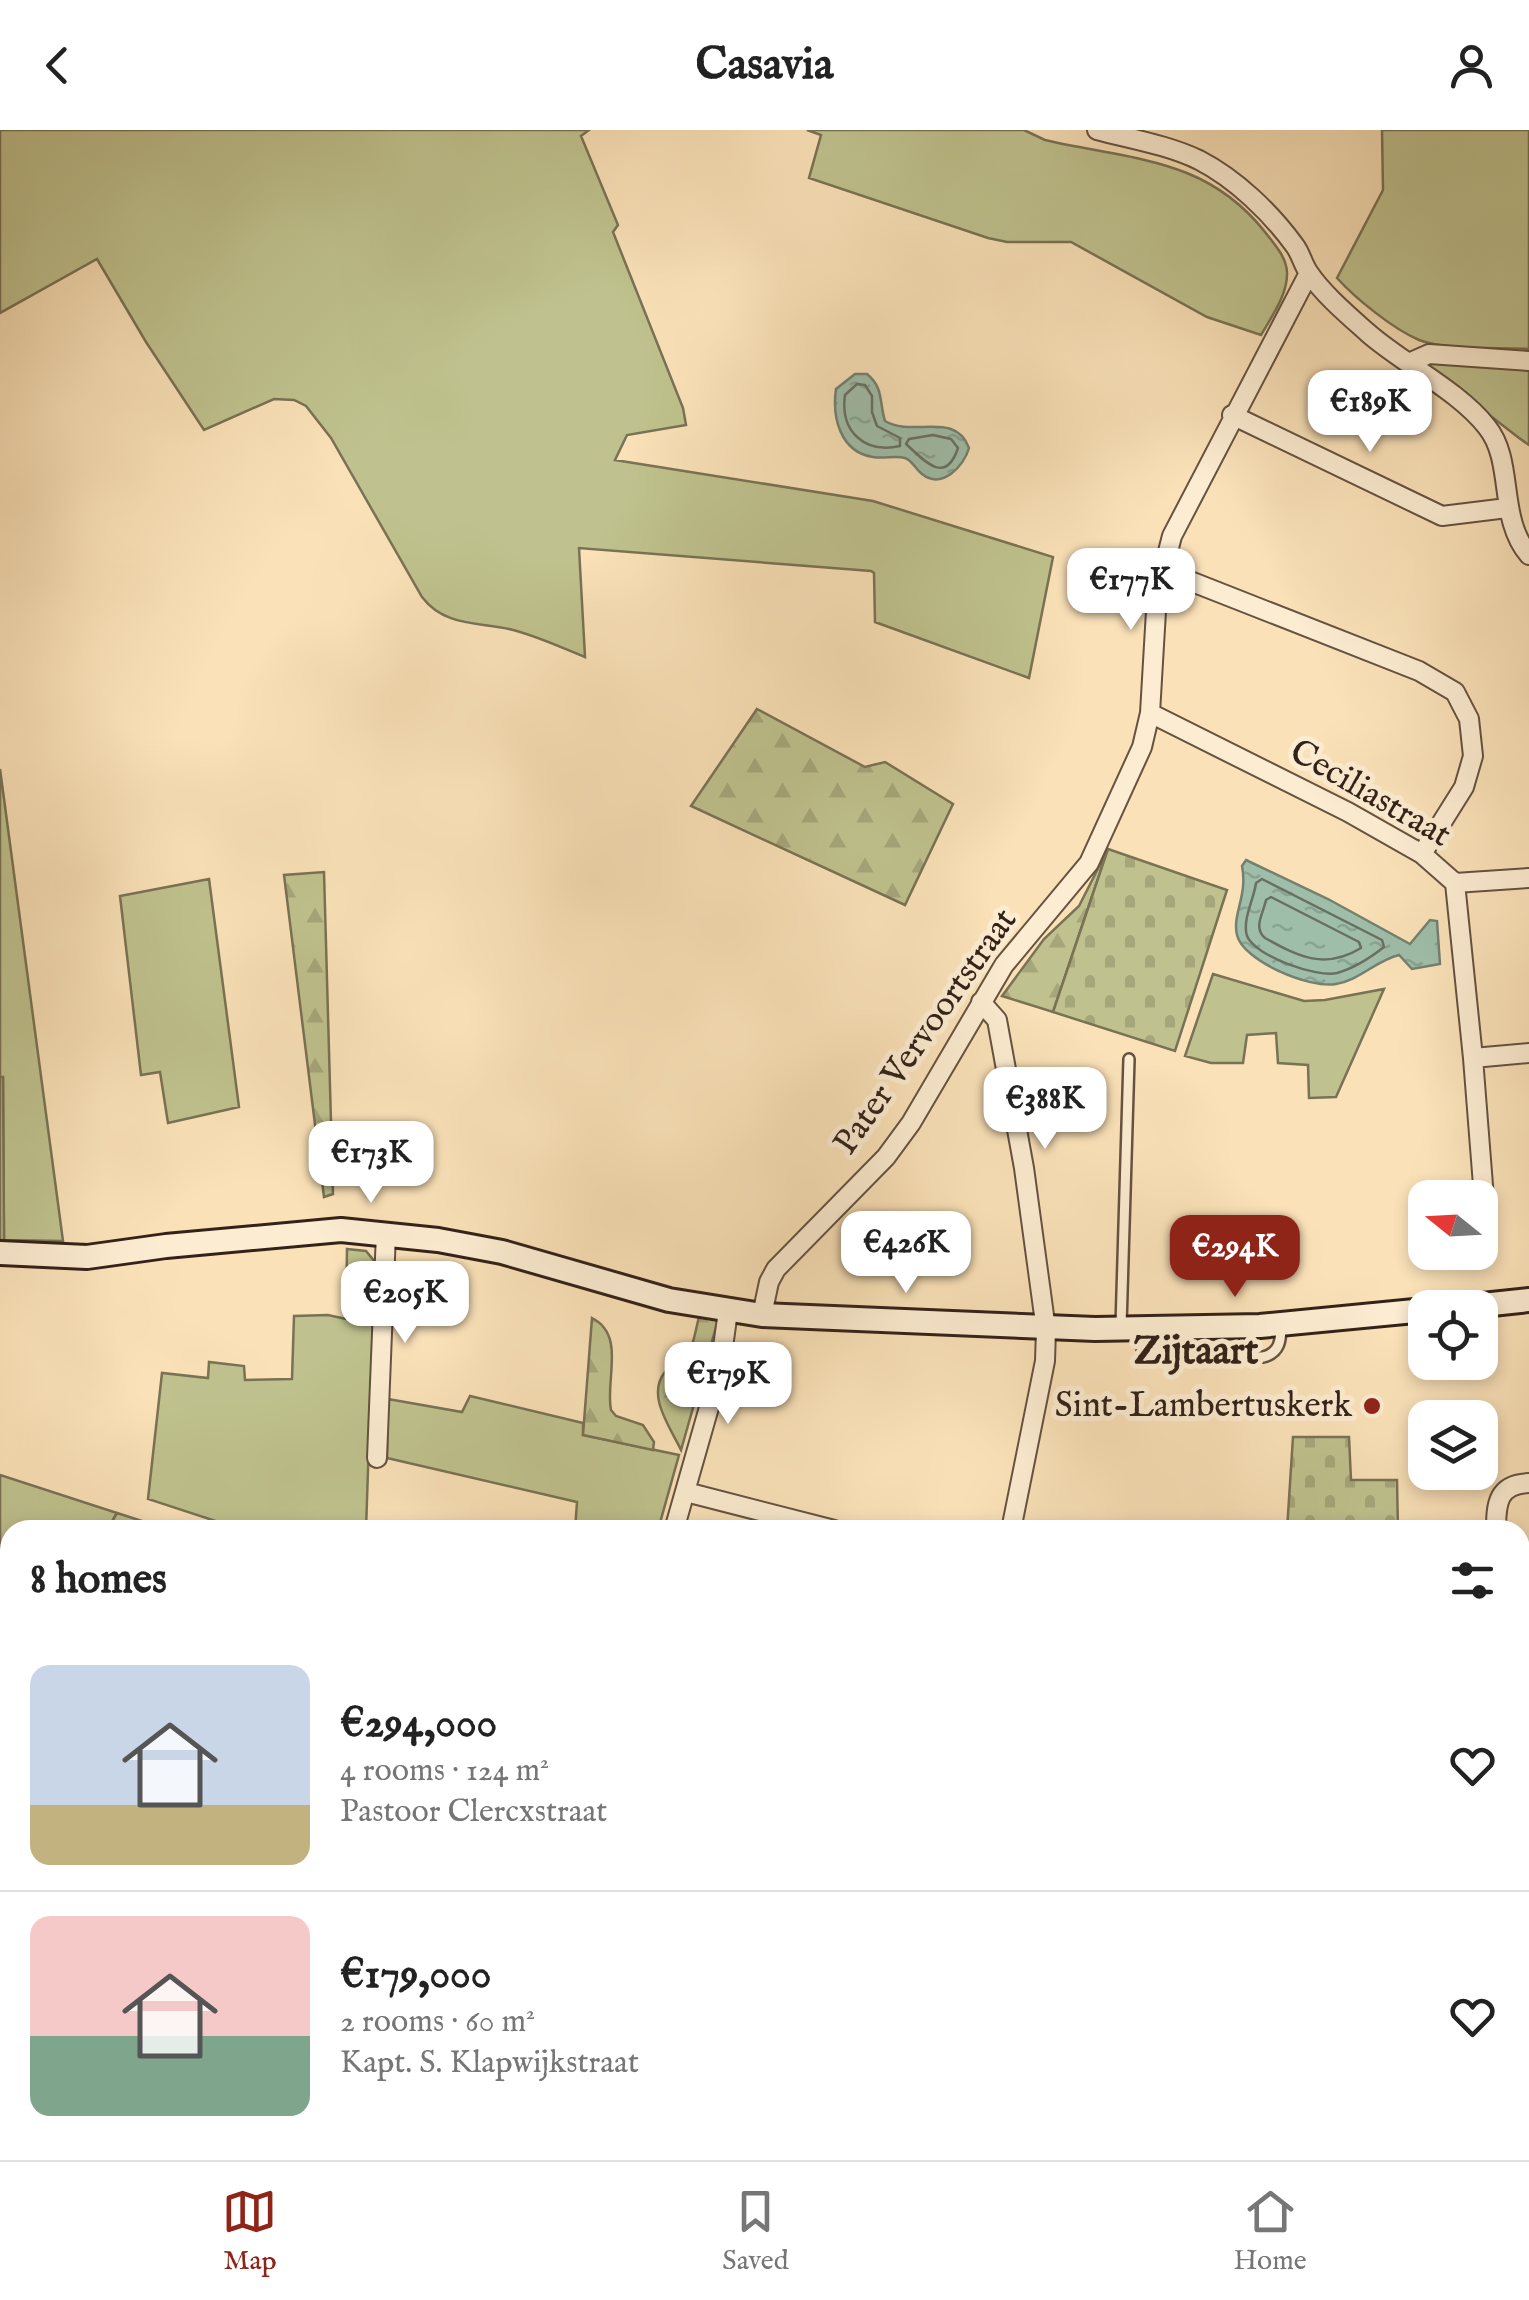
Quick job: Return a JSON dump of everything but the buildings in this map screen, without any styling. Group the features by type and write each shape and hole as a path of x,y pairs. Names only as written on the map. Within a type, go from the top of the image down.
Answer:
{"street":[{"path":"1097,130 1168,149 1198,160 1220,174 1271,218 1298,249 1309,274 1370,335 1411,362 1486,425 1500,446 1507,508 1529,555"},
{"name":"Pater Vervoortstraat","path":"762,1314 769,1282 776,1270 886,1157 911,1123 1004,965 1089,863 1142,747 1150,714 1157,594 1172,536 1309,274"},
{"path":"1411,362 1429,354 1529,361"},
{"path":"1232,415 1442,516 1507,508"},
{"path":"1162,570 1419,672 1455,692 1470,719 1473,756 1464,786 1422,854"},
{"name":"Ceciliastraat","path":"1150,714 1422,854 1455,884 1483,1180"},
{"path":"1455,884 1529,878"},
{"path":"981,1002 997,1020 1024,1168 1046,1330 1045,1360 1013,1520"},
{"path":"1473,1058 1529,1054"},
{"path":"0,1252 88,1257 307,1233 386,1233 502,1252 669,1300 762,1314 1046,1330 1280,1324 1408,1312"},
{"path":"377,1458 386,1233"},
{"path":"1498,1303 1529,1300"},
{"path":"677,1520 720,1368 728,1311"},
{"path":"1496,1520 1496,1504 1502,1491 1515,1484 1529,1483"},
{"path":"686,1492 795,1520"}],"lane":[{"path":"1129,1059 1129,1329"}],"green space":[{"path":"0,130 589,130 581,136 618,225 613,232 683,408 686,425 627,435 615,460 873,501 1053,557 1029,678 875,622 871,571 579,548 585,657 519,632 440,613 422,597 331,438 306,406 294,400 274,399 204,430 97,259 0,313"},
{"path":"807,130 1024,130 1045,140 1165,165 1218,189 1242,207 1282,255 1287,272 1285,288 1261,335 1207,317 1071,242 1007,242 988,238 809,178 821,135"},
{"path":"1382,130 1529,130 1529,349 1458,347 1419,340 1375,312 1337,278 1383,190"},
{"path":"1421,362 1529,368 1529,445 1519,438"},
{"path":"757,709 865,767 885,762 953,804 905,905 691,806"},
{"path":"0,769 63,1241 4,1240"},
{"path":"1108,849 1053,1012 1002,996 1044,939 1079,906"},
{"path":"1108,849 1227,890 1175,1051 1053,1012"},
{"path":"324,872 333,1194 324,1197 284,875"},
{"path":"209,879 239,1107 168,1123 160,1072 141,1075 120,896"},
{"path":"1213,974 1304,1001 1384,989 1336,1097 1309,1098 1308,1065 1278,1063 1276,1033 1247,1035 1243,1063 1211,1063 1185,1056"},
{"path":"3,1077 4,1240 0,1240"},
{"path":"347,1249 366,1251 375,1262 366,1520 212,1520 148,1499 162,1373 208,1378 209,1362 244,1366 245,1380 292,1379 294,1316 346,1319"},
{"path":"699,1317 718,1320 681,1450 662,1411 658,1391 665,1372 674,1370 686,1359"},
{"path":"592,1318 608,1335 611,1347 611,1410 616,1416 643,1425 654,1442 653,1450 583,1435"},
{"path":"470,1396 583,1423 583,1435 679,1455 661,1520 576,1520 577,1502 387,1458 388,1399 462,1412"},
{"path":"1293,1437 1349,1437 1351,1480 1397,1480 1398,1520 1288,1520"},
{"path":"0,1475 117,1513 113,1520 0,1520"},
{"path":"117,1513 139,1520 113,1520"}],"water":[{"path":"855,374 867,374 876,385 885,421 908,427 944,427 963,437 969,448 957,468 944,478 930,478 905,458 873,457 853,448 837,422 835,400 836,389"},
{"path":"1246,860 1410,944 1430,920 1437,921 1440,964 1412,969 1399,955 1345,982 1325,984 1295,978 1264,963 1242,945 1237,935 1242,866"}],"place":[{"name":"Sint-Lambertuskerk","path":"1372,1406"}],"district":[{"name":"Zijtaart","path":"1196,1352"}]}
